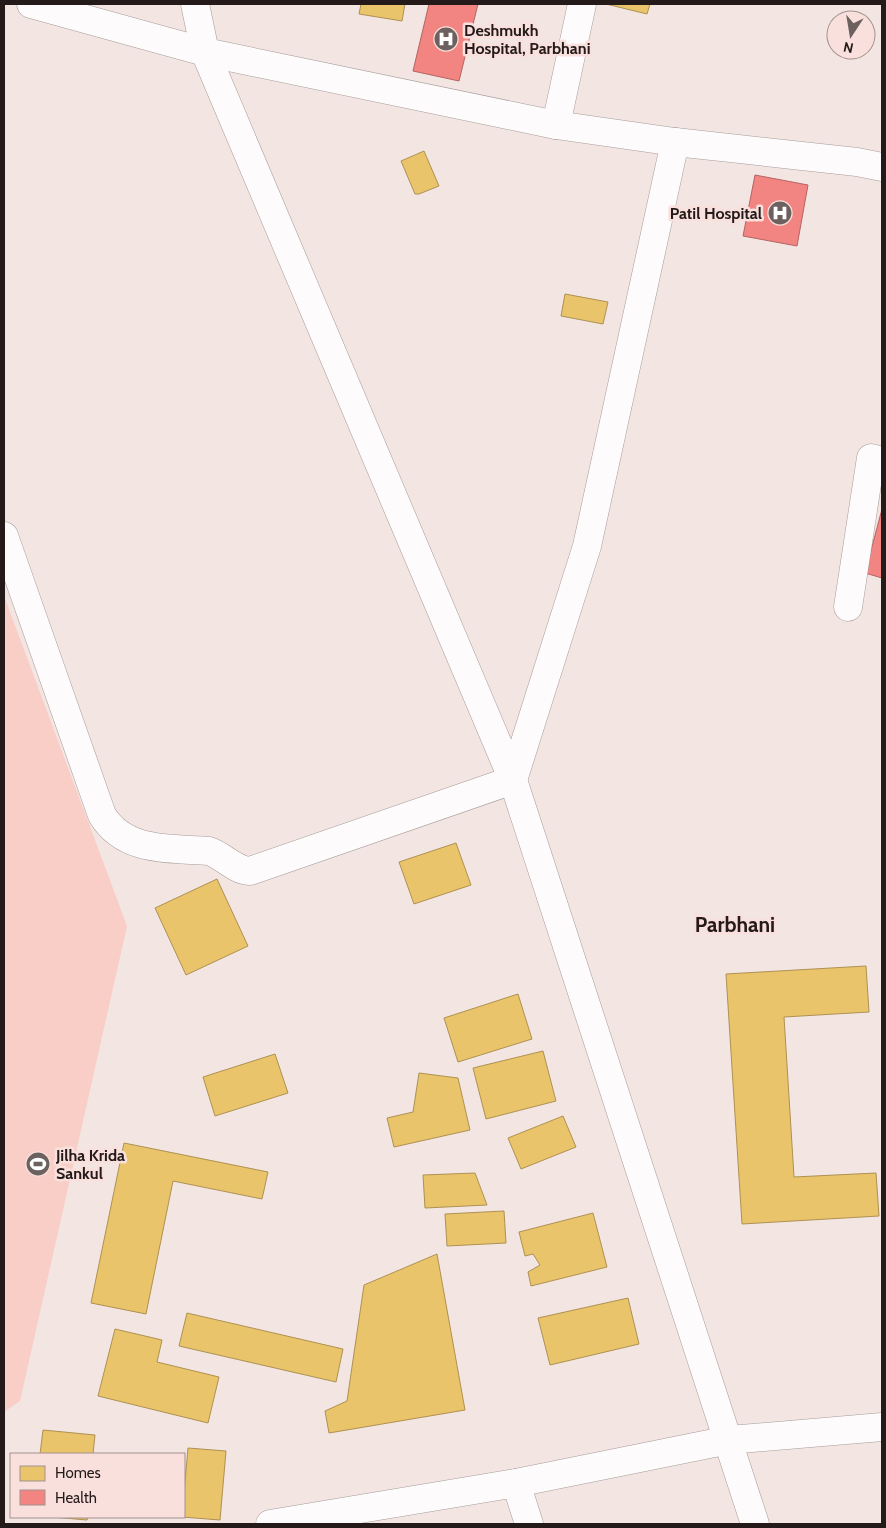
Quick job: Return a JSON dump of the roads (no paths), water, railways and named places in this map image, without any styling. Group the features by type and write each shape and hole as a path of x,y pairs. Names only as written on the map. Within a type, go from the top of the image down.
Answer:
{"street":[{"path":"31,4 205,52 556,125 675,142 847,161 882,167"},
{"path":"195,4 205,52 513,780 756,1524"},
{"path":"556,125 582,4"},
{"path":"513,780 587,546 675,142"},
{"path":"848,607 871,458 882,460"},
{"path":"4,536 102,815 109,826 131,840 157,848 210,851 243,871 250,871 513,780"},
{"path":"270,1524 516,1483 729,1440 882,1427"},
{"path":"516,1483 529,1524"}],"place":[{"name":"Deshmukh Hospital, Parbhani","path":"446,39"},
{"name":"Patil Hospital","path":"780,213"},
{"name":"Jilha Krida Sankul","path":"38,1164"}],"district":[{"name":"Parbhani","path":"735,925"}]}
